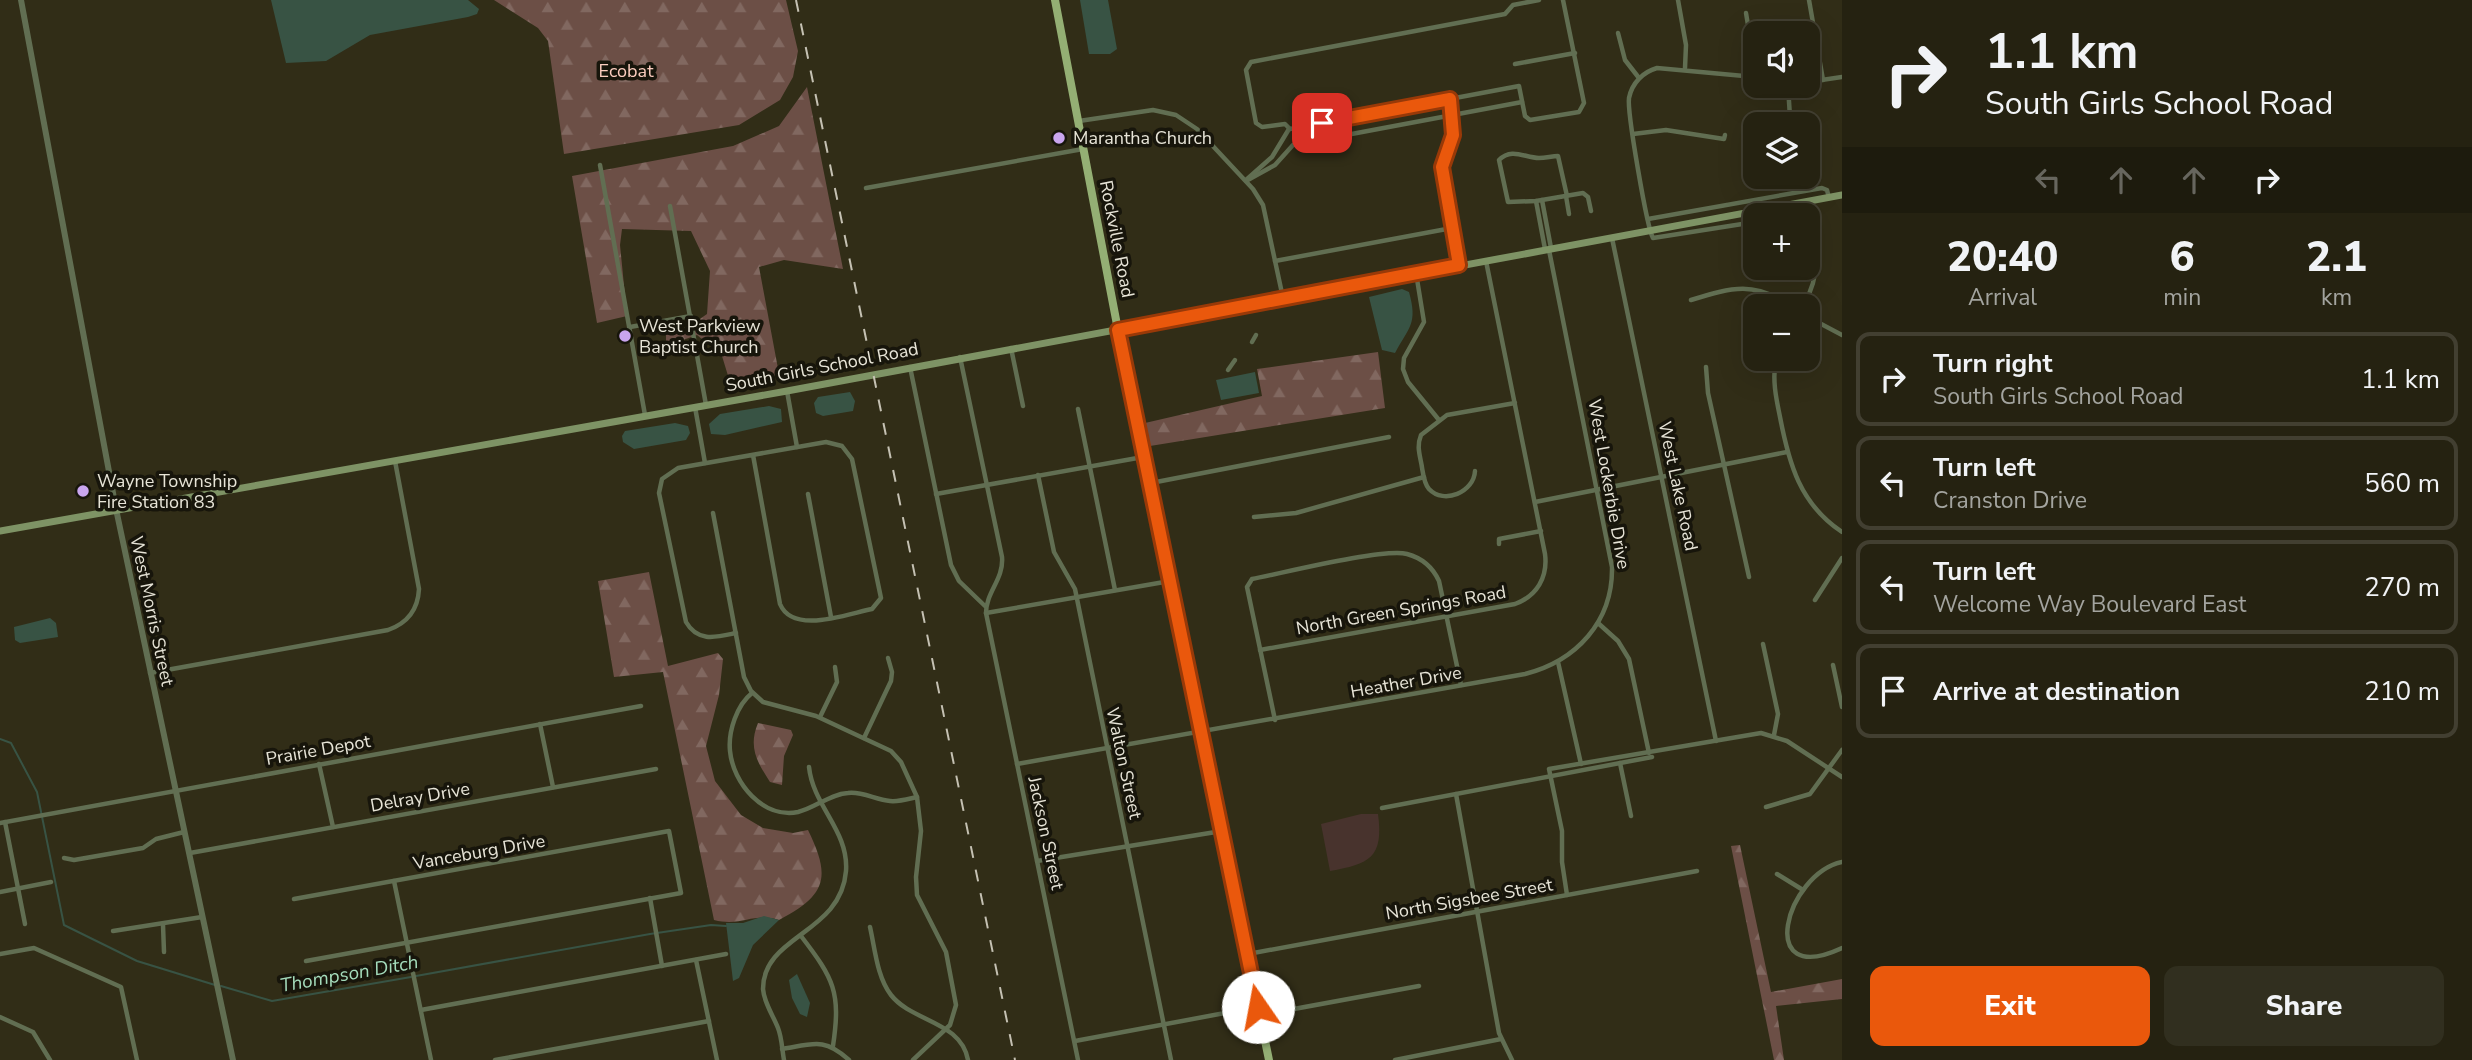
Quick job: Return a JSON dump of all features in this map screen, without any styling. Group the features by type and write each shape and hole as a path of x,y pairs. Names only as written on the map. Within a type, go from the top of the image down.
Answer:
{"main road":[{"name":"Rockville Road","path":"1055,0 1118,330 1269,1060"},
{"name":"South Girls School Road","path":"0,531 787,391 1842,195"}],"street":[{"name":"West Morris Street","path":"21,0 116,509 233,1060"},
{"path":"1290,129 1284,123 1259,126 1247,66 1251,62 1505,14 1513,6 1539,0"},
{"path":"1245,181 1272,158 1290,129 1519,86 1526,117 1535,121 1582,110 1584,105 1563,0"},
{"path":"1678,0 1686,45 1685,68"},
{"path":"1809,0 1823,80"},
{"path":"1746,13 1747,21"},
{"path":"1618,33 1625,60 1639,79"},
{"path":"1515,64 1575,53"},
{"path":"1743,76 1685,68 1657,68 1639,79 1629,101 1651,235 1659,239 1743,224"},
{"path":"1820,80 1842,77"},
{"path":"1450,99 1453,135 1442,167 1459,265"},
{"path":"1245,181 1275,165 1293,145 1521,102"},
{"path":"1078,121 1141,110 1170,113 1197,129 1264,205 1283,300"},
{"path":"1633,134 1665,130 1724,139 1725,135"},
{"path":"866,188 1084,149"},
{"path":"1569,214 1566,196 1558,156 1538,158 1519,153 1504,156 1499,160 1505,200 1513,203 1539,201 1566,196 1586,194 1591,211"},
{"path":"600,165 645,415"},
{"path":"1648,219 1822,188 1827,190 1829,198"},
{"name":"West Lockerbie Drive","path":"1539,201 1598,490 1612,573 1608,598 1598,623"},
{"path":"670,206 706,405"},
{"path":"1275,261 1452,228"},
{"name":"West Lake Road","path":"1611,236 1716,740"},
{"name":"North Green Springs Road","path":"1260,650 1515,604 1531,595 1540,584 1546,566 1541,531 1486,260"},
{"path":"1416,273 1424,322 1404,358 1403,371 1408,382 1439,420"},
{"path":"1691,300 1752,288 1772,294"},
{"path":"629,327 691,316"},
{"path":"1820,323 1842,335"},
{"path":"1252,342 1256,335"},
{"path":"1011,348 1023,405"},
{"path":"960,357 1003,565 986,610"},
{"path":"1228,370 1235,360"},
{"path":"910,367 953,571 986,610"},
{"path":"1706,367 1723,465 1749,577"},
{"path":"1775,371 1774,387 1793,474 1807,499 1842,532"},
{"path":"787,391 797,447"},
{"path":"1475,471 1469,488 1445,495 1431,491 1424,477 1419,440 1439,420 1452,414 1515,403"},
{"path":"695,407 705,463"},
{"path":"1078,409 1115,590"},
{"path":"1150,483 1389,437"},
{"path":"736,633 710,638 697,635 686,621 660,486 671,471 705,463 828,442 842,446 852,459 881,596 879,604 873,609 801,621 788,616 780,604 753,455"},
{"path":"1535,502 1787,452"},
{"path":"936,494 1144,457"},
{"path":"150,673 388,630 405,621 417,604 419,589 395,460"},
{"name":"Walton Street","path":"1038,475 1054,552 1072,582 1076,597 1171,1060"},
{"path":"1254,516 1296,513 1424,477"},
{"path":"808,494 831,617"},
{"path":"713,513 744,677 752,693 768,704 820,718 897,756 916,797 921,831 916,877 917,895 946,952 956,1010 946,1030 913,1060"},
{"path":"1499,544 1499,539 1541,531"},
{"path":"1275,720 1248,582 1392,553 1407,554 1423,561 1437,576 1461,686"},
{"path":"1815,600 1842,558"},
{"path":"986,610 1170,581"},
{"name":"Jackson Street","path":"986,610 1079,1060"},
{"path":"1598,623 1618,641 1629,659 1651,754"},
{"name":"Heather Drive","path":"1017,764 1525,674 1558,662 1580,646 1598,623"},
{"path":"1763,644 1778,714 1774,736"},
{"path":"864,738 891,681 892,672 888,658"},
{"path":"1558,662 1581,764"},
{"path":"1833,665 1842,707"},
{"path":"820,718 837,682 835,667"},
{"path":"752,693 741,705 730,739 731,759 740,780 756,800 776,811 798,812 847,793 891,801 916,797"},
{"name":"Prairie Depot","path":"2,822 641,706"},
{"path":"540,724 553,787"},
{"path":"1382,808 1456,794 1581,764 1651,754 1757,733 1774,736 1842,777"},
{"path":"1766,807 1805,797 1815,790 1842,750"},
{"path":"1550,773 1644,759 1651,754"},
{"path":"1620,763 1631,816"},
{"path":"319,764 333,827"},
{"path":"784,1060 778,1029 764,998 765,977 774,957 830,912 845,880 846,861 841,839 820,804 809,767"},
{"name":"Delray Drive","path":"189,854 656,769"},
{"path":"1550,773 1562,831 1562,867 1567,895"},
{"path":"1456,794 1501,1040 1512,1060"},
{"path":"2,822 25,924"},
{"name":"Vanceburg Drive","path":"294,899 669,831 681,893 650,898"},
{"path":"1037,861 1222,831"},
{"path":"64,859 74,860 143,848 156,839 184,832"},
{"path":"1842,862 1821,871 1803,890 1787,923 1791,946 1800,955 1812,958 1842,948"},
{"name":"North Sigsbee Street","path":"1247,954 1697,871"},
{"path":"1777,874 1803,890"},
{"path":"394,881 431,1060"},
{"path":"0,892 51,882"},
{"path":"306,961 650,898 662,966"},
{"path":"113,931 202,917"},
{"path":"163,925 164,952"},
{"path":"870,927 883,979 890,994 905,1008 946,1030 960,1041 968,1060"},
{"path":"801,936 828,972 836,990 838,1012 833,1046"},
{"path":"0,954 34,948 121,987 137,1060"},
{"path":"421,1010 726,954"},
{"path":"696,960 717,1060"},
{"path":"1074,1041 1419,986"},
{"path":"0,1017 33,1032 50,1060"},
{"path":"495,1060 709,1021"},
{"path":"1395,1060 1501,1040"},
{"path":"782,1049 818,1043 833,1046 849,1060"}],"shaded area":[{"path":"271,0 468,0 479,9 477,14 468,17 370,35 326,61 286,63"},
{"path":"1080,0 1108,0 1117,49 1110,54 1089,54"},
{"path":"1402,289 1409,292 1413,311 1411,325 1395,353 1382,350 1369,297"},
{"path":"1255,372 1259,393 1221,400 1216,380"},
{"path":"850,392 855,401 853,411 823,416 816,413 814,403 818,397"},
{"path":"769,406 781,409 782,422 725,435 711,434 709,424 720,414"},
{"path":"675,423 688,426 690,433 686,440 634,449 623,442 625,431"},
{"path":"50,618 56,623 58,637 20,643 15,640 14,627"},
{"path":"1361,814 1378,814 1379,840 1376,850 1364,861 1330,871 1321,824"},
{"path":"764,916 779,920 753,945 739,978 733,981 726,923 743,923"},
{"path":"797,974 810,1003 807,1017 800,1014 792,998 789,980"}],"green space":[{"name":"Ecobat","path":"494,0 786,0 798,51 793,77 780,100 739,125 564,154 548,41 538,28"},
{"path":"807,87 843,269 784,260 759,267 779,374 733,392 722,356 723,345 707,343 697,335 666,346 666,333 684,330 707,314 710,271 691,231 622,229 620,245 627,316 597,323 572,176 733,146 779,126"},
{"path":"1378,352 1385,408 1150,446 1145,423 1262,396 1257,369"},
{"path":"649,572 668,666 718,653 723,659 719,695 706,746 715,781 741,815 763,828 793,833 808,830 815,846 822,873 820,883 807,902 779,920 714,920 663,672 614,677 598,581"},
{"path":"758,723 791,730 793,735 784,756 782,785 770,782 755,754 754,740"},
{"path":"1740,845 1771,992 1842,979 1842,999 1776,1006 1784,1060 1774,1060 1731,846"}],"waterway":[{"name":"Thompson Ditch","path":"0,739 11,743 37,792 64,925 137,961 215,985"},
{"name":"Thompson Ditch","path":"416,976 650,934 711,925 726,926"},
{"name":"Thompson Ditch","path":"221,986 272,1001 411,977"}],"railway":[{"path":"796,0 1015,1060"}],"place":[{"name":"Marantha Church","path":"1059,138"},
{"name":"West Parkview Baptist Church","path":"625,336"},
{"name":"Wayne Township Fire Station 83","path":"83,491"}],"route":[{"path":"1258,1007 1118,330 1459,265 1442,167 1454,128 1450,99 1322,123"}]}
